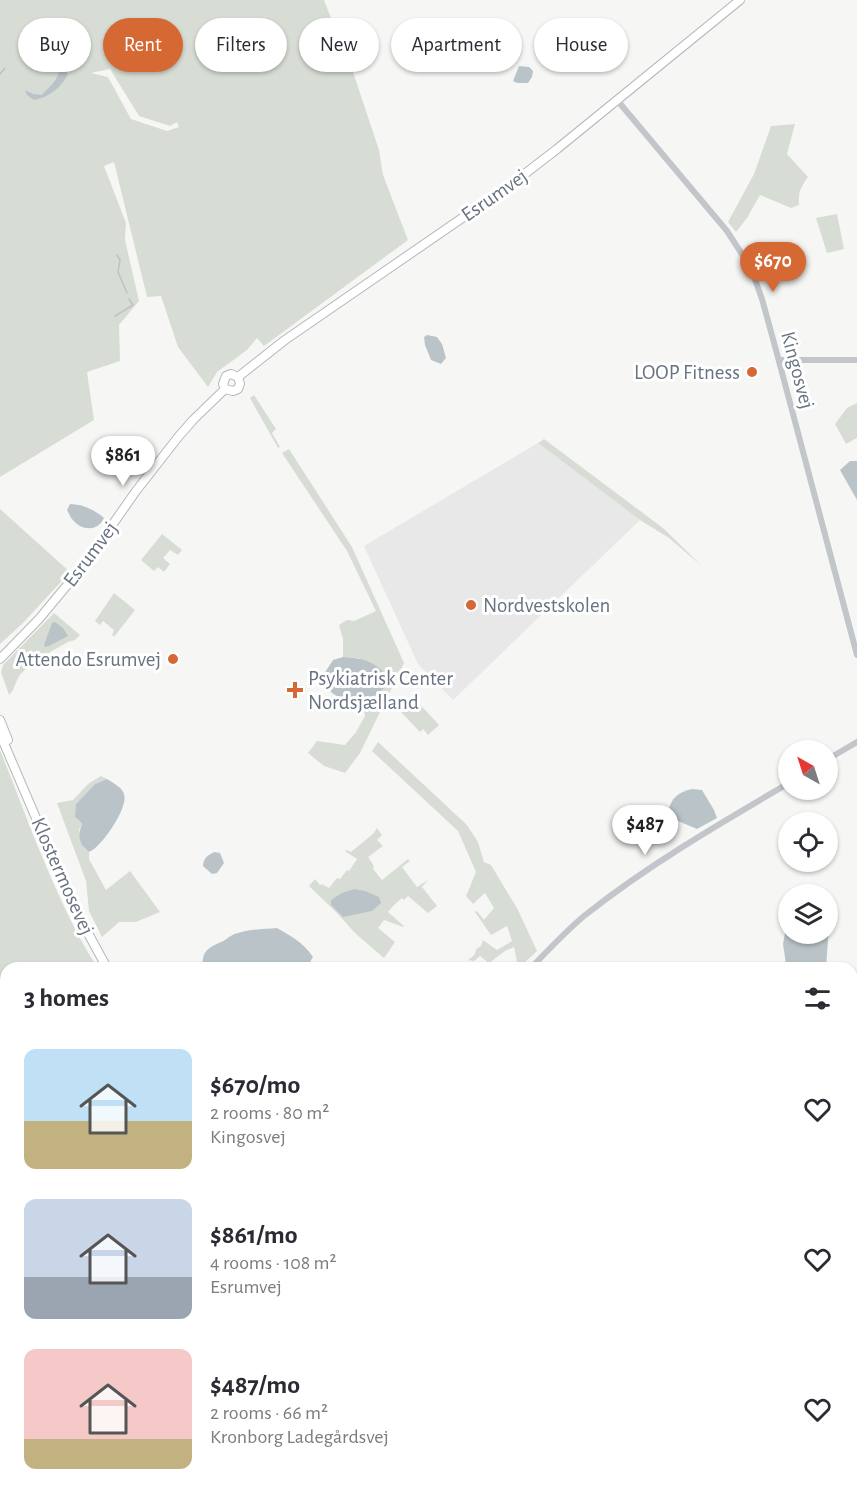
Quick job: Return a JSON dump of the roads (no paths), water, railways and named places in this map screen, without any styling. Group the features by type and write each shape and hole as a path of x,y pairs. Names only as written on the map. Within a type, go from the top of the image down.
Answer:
{"main road":[{"name":"Esrumvej","path":"238,377 285,340 513,183 740,0"},
{"path":"234,374 238,377 240,384 238,389 233,391 225,389 223,384 226,376 234,374"},
{"name":"Esrumvej","path":"0,659 34,624 87,561 136,491 179,436 225,389"},
{"name":"Esrumvej","path":"0,651 47,609"},
{"name":"Klostermosevej","path":"0,720 22,784 60,874 82,924 104,962"},
{"name":"Klostermosevej","path":"0,734 22,784"}],"street":[{"name":"Kingosvej","path":"617,100 695,193 751,268 779,360 857,655"},
{"path":"779,360 857,360"},
{"path":"838,753 857,742"},
{"path":"537,962 577,922 656,863 778,790"}],"waterway":[{"path":"0,74 5,68"},
{"path":"117,255 120,260 118,272 127,293"},
{"path":"115,316 133,305 129,299"}],"place":[{"name":"LOOP Fitness","path":"752,372"},
{"name":"Nordvestskolen","path":"471,605"},
{"name":"Attendo Esrumvej","path":"173,659"},
{"name":"Psykiatrisk Center Nordsjælland","path":"295,690"}]}
